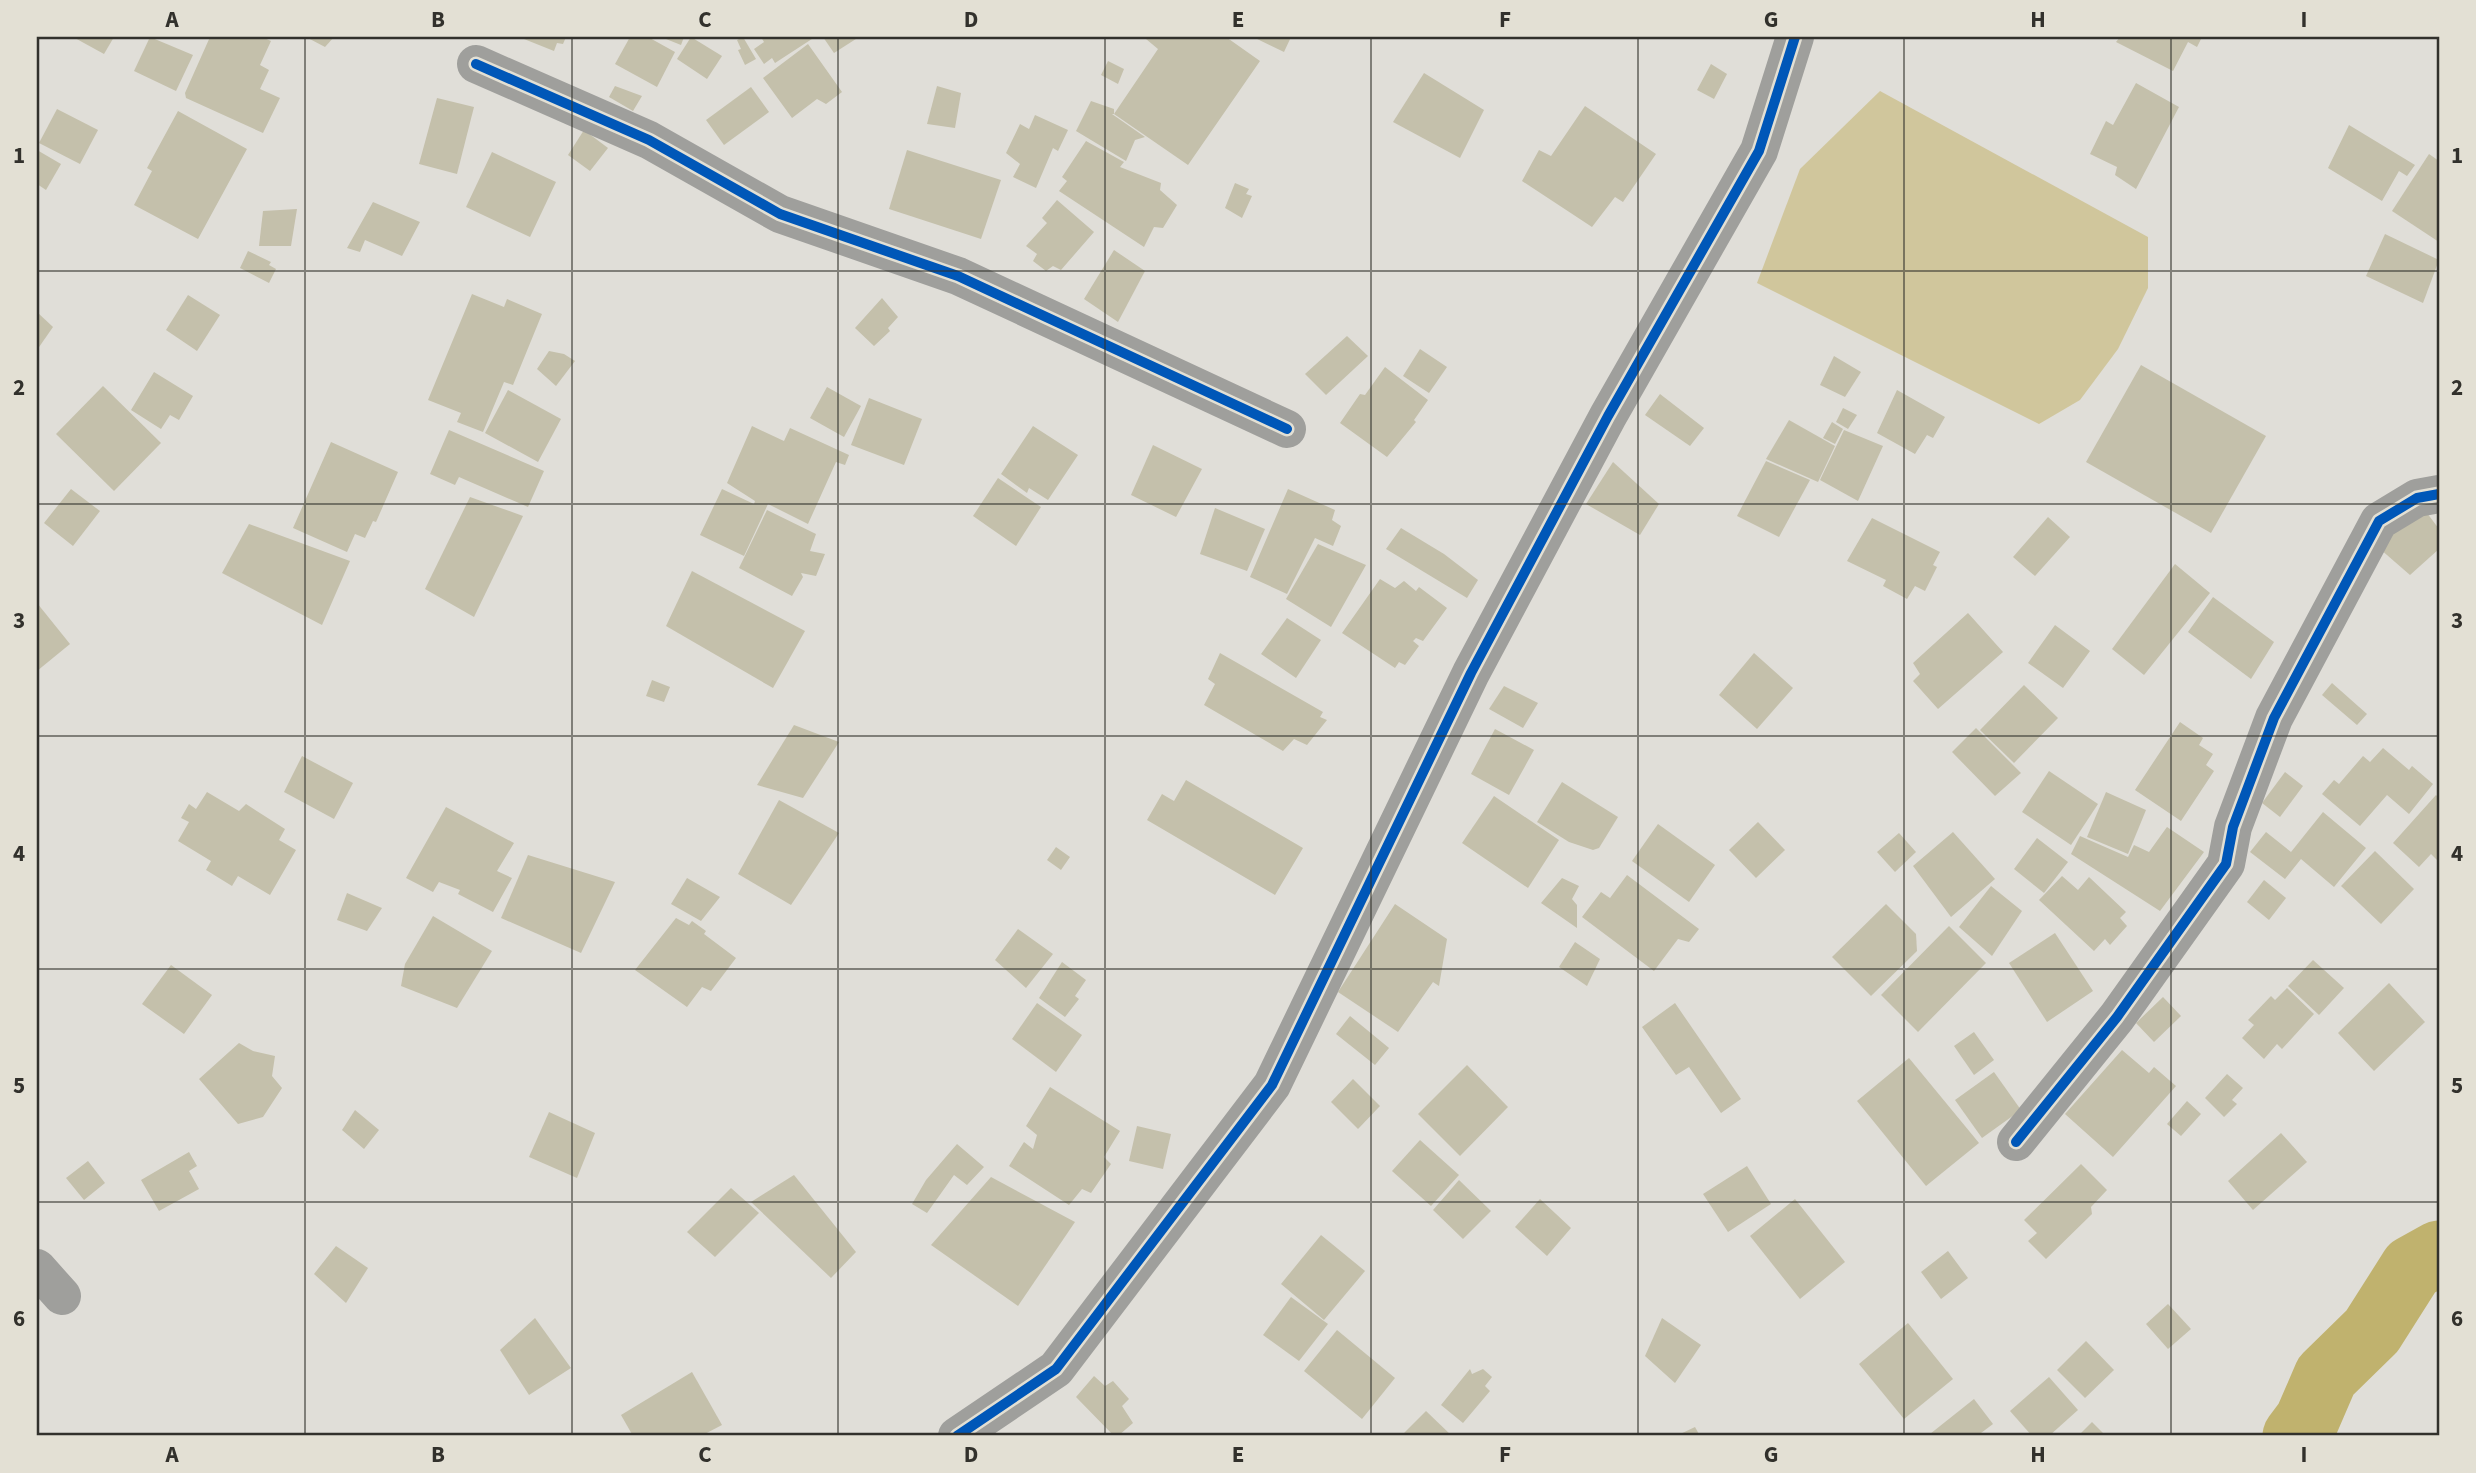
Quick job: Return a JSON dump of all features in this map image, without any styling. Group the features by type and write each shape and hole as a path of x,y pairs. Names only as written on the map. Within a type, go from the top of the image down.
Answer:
{"street":[{"path":"957,1436 1056,1369 1272,1085 1471,673 1608,416 1759,151 1795,37"},
{"path":"476,64 649,140 780,214 958,276 1287,429"},
{"path":"2016,1142 2117,1017 2226,864 2233,827 2274,718 2379,521 2417,498 2439,494"},
{"path":"37,1268 62,1296"}],"shaded area":[{"path":"1880,91 2148,237 2148,288 2118,349 2080,400 2039,424 1757,283 1800,169"}],"building":[{"path":"73,37 114,37 104,54"},
{"path":"150,37 193,55 176,91 134,71"},
{"path":"210,37 262,37 271,41 260,65 269,70 260,89 280,98 263,133 186,98 185,93"},
{"path":"306,37 334,37 325,47"},
{"path":"519,37 566,37 563,44 557,43 554,51"},
{"path":"630,37 648,37 675,52 657,87 615,64"},
{"path":"661,37 684,37 681,45"},
{"path":"691,37 722,56 707,79 677,59"},
{"path":"743,37 756,59 745,65 737,40"},
{"path":"761,37 815,37 775,63 772,58 764,64 754,49 764,42"},
{"path":"823,37 859,37 834,53"},
{"path":"1147,37 1226,37 1260,61 1188,165 1114,114 1158,49"},
{"path":"1253,37 1291,37 1284,52"},
{"path":"2120,37 2202,37 2197,47 2188,42 2173,71 2116,42"},
{"path":"808,44 842,92 826,104 817,99 792,118 763,78"},
{"path":"1108,61 1124,69 1118,84 1101,75"},
{"path":"1711,64 1727,74 1714,99 1697,90"},
{"path":"1424,73 1484,110 1460,158 1393,122"},
{"path":"2136,83 2179,107 2136,189 2115,175 2117,167 2090,154 2106,121 2113,125"},
{"path":"615,86 642,96 633,111 609,97"},
{"path":"937,86 961,93 955,128 927,124"},
{"path":"751,87 769,112 724,145 706,120"},
{"path":"437,98 474,107 457,174 419,164"},
{"path":"1091,101 1114,109 1114,114 1145,137 1135,140 1126,161 1076,131"},
{"path":"1585,106 1656,154 1623,202 1615,197 1592,227 1522,181 1539,150 1551,156"},
{"path":"57,109 98,130 80,164 39,143"},
{"path":"178,111 247,149 198,239 134,205 152,171 147,168"},
{"path":"1035,115 1068,130 1058,151 1053,148 1036,188 1013,177 1020,164 1006,153 1020,124 1029,129"},
{"path":"2349,125 2415,165 2407,176 2399,171 2382,201 2328,168"},
{"path":"584,130 608,148 590,171 568,155"},
{"path":"1086,141 1124,162 1120,167 1161,183 1160,190 1177,205 1163,228 1154,227 1144,247 1059,191 1067,181 1062,177"},
{"path":"37,150 61,164 46,190 37,184"},
{"path":"907,150 1001,180 981,239 889,209"},
{"path":"492,152 556,182 530,237 466,207"},
{"path":"2429,154 2439,161 2439,242 2392,211"},
{"path":"1235,183 1249,189 1246,194 1252,196 1242,218 1225,208"},
{"path":"1057,200 1094,232 1061,270 1053,266 1046,271 1033,261 1037,254 1026,246 1047,223 1042,218"},
{"path":"373,202 420,222 402,256 365,240 360,252 347,248"},
{"path":"297,209 291,246 259,246 263,211"},
{"path":"2385,234 2439,260 2423,303 2366,276"},
{"path":"1114,250 1145,271 1118,322 1084,299"},
{"path":"248,251 271,262 269,265 276,269 269,283 240,268"},
{"path":"472,294 504,307 507,299 542,314 513,385 504,382 483,432 457,422 461,413 428,400"},
{"path":"188,295 220,315 197,351 166,330"},
{"path":"882,298 898,317 888,328 890,331 874,346 855,328"},
{"path":"37,312 53,327 37,350"},
{"path":"1347,336 1368,356 1326,395 1305,374"},
{"path":"1420,349 1447,367 1429,393 1403,376"},
{"path":"549,351 564,354 575,361 556,386 537,369"},
{"path":"1834,356 1861,372 1845,397 1820,385"},
{"path":"2141,365 2266,436 2211,533 2086,462"},
{"path":"1385,367 1428,400 1414,420 1416,422 1387,457 1340,423 1360,394 1365,395"},
{"path":"154,372 193,396 179,420 170,415 161,429 131,410"},
{"path":"103,386 161,443 114,491 56,434"},
{"path":"827,387 861,406 844,437 810,418"},
{"path":"508,390 561,419 538,462 485,433"},
{"path":"1897,390 1945,417 1933,438 1927,435 1915,454 1877,433"},
{"path":"1660,394 1704,428 1690,446 1645,415"},
{"path":"869,398 922,419 904,465 851,445"},
{"path":"1843,408 1857,415 1848,429 1836,422"},
{"path":"1789,420 1835,446 1818,482 1766,459"},
{"path":"1832,422 1843,429 1835,444 1823,438"},
{"path":"752,426 784,441 790,428 849,455 845,465 836,462 808,524 768,504 744,556 700,535 722,489 754,504 755,501 727,483"},
{"path":"1033,426 1078,455 1048,500 1029,488 1027,493 1001,474"},
{"path":"449,430 544,471 528,507 459,477 455,485 430,474"},
{"path":"1844,430 1883,446 1858,501 1820,480"},
{"path":"331,442 398,472 376,522 373,521 365,538 355,534 347,552 293,528"},
{"path":"1153,445 1202,469 1176,517 1131,495"},
{"path":"1766,461 1810,480 1779,537 1737,516"},
{"path":"1613,462 1659,504 1640,535 1586,504"},
{"path":"998,478 1041,507 1016,546 973,516"},
{"path":"71,489 100,511 73,546 44,523"},
{"path":"1288,489 1335,510 1332,520 1341,526 1333,546 1315,538 1287,594 1250,577"},
{"path":"470,497 523,516 474,617 425,589"},
{"path":"2418,501 2439,529 2439,549 2410,575 2372,542"},
{"path":"1215,508 1265,529 1247,571 1200,554"},
{"path":"767,510 816,534 810,551 825,554 816,576 801,573 803,577 792,596 739,568"},
{"path":"2048,517 2070,537 2035,576 2013,557"},
{"path":"1872,518 1940,552 1933,565 1937,567 1925,591 1915,586 1907,599 1883,586 1886,580 1847,561"},
{"path":"249,524 350,561 322,625 222,573"},
{"path":"1401,528 1444,554 1478,580 1467,598 1386,549"},
{"path":"1318,544 1366,565 1331,627 1286,599"},
{"path":"2175,564 2210,593 2144,675 2112,649"},
{"path":"692,571 805,631 773,688 666,626"},
{"path":"1380,579 1395,588 1404,581 1416,591 1419,587 1447,608 1423,641 1416,638 1413,641 1419,646 1405,665 1399,662 1395,668 1342,633"},
{"path":"2213,597 2274,642 2251,679 2188,632"},
{"path":"37,603 70,644 37,671"},
{"path":"1968,613 2003,652 1938,709 1913,681 1920,674 1913,663"},
{"path":"1287,618 1321,640 1296,678 1261,654"},
{"path":"2055,625 2090,651 2063,688 2028,663"},
{"path":"1220,653 1323,712 1320,717 1327,720 1307,745 1294,739 1283,751 1204,705 1215,684 1208,679"},
{"path":"1754,653 1793,688 1757,729 1719,695"},
{"path":"652,680 670,687 664,702 646,696"},
{"path":"2332,683 2367,714 2357,725 2322,695"},
{"path":"2024,685 2058,718 2014,763 1980,730"},
{"path":"1504,686 1538,703 1523,728 1489,709"},
{"path":"2180,722 2203,738 2199,745 2213,754 2206,765 2214,771 2181,821 2135,790"},
{"path":"794,725 839,742 803,798 757,785"},
{"path":"1976,728 2021,773 1995,796 1952,752"},
{"path":"1495,729 1534,750 1509,795 1471,774"},
{"path":"2383,748 2409,770 2412,766 2433,784 2409,814 2387,795 2360,826 2322,794 2334,780 2339,784 2363,756 2370,762"},
{"path":"302,756 353,783 334,819 284,792"},
{"path":"2049,771 2098,804 2071,845 2022,812"},
{"path":"2285,772 2303,786 2280,817 2262,803"},
{"path":"1186,780 1303,848 1275,895 1147,820 1162,794 1174,801"},
{"path":"1562,782 1618,817 1599,848 1593,850 1569,842 1537,822"},
{"path":"207,792 239,811 246,804 285,829 279,840 296,850 270,895 238,876 232,886 206,870 211,861 178,841 189,822 181,818 189,804 196,809"},
{"path":"2106,792 2146,810 2128,854 2087,837"},
{"path":"2436,795 2439,798 2439,862 2431,854 2419,867 2393,843"},
{"path":"1494,796 1559,840 1528,888 1462,843"},
{"path":"779,800 839,833 791,905 738,874"},
{"path":"446,807 514,843 497,871 512,878 493,912 458,894 460,890 439,882 433,892 406,878"},
{"path":"2323,812 2366,848 2334,887 2301,859 2285,879 2250,852 2266,832 2291,852"},
{"path":"1758,822 1785,850 1756,878 1729,850"},
{"path":"1658,824 1715,865 1689,902 1632,861"},
{"path":"2167,827 2204,852 2160,911 2071,854 2080,836 2128,857 2134,845 2149,852"},
{"path":"1953,832 1995,879 1951,917 1913,866"},
{"path":"1899,833 1916,852 1895,872 1877,852"},
{"path":"2037,838 2068,862 2044,893 2014,869"},
{"path":"1056,847 1070,857 1061,870 1047,860"},
{"path":"2375,851 2414,889 2381,924 2341,886"},
{"path":"528,855 615,882 581,953 501,918"},
{"path":"1627,875 1699,929 1689,942 1678,939 1654,971 1582,917 1601,892 1610,898"},
{"path":"2062,876 2078,890 2089,877 2126,912 2120,918 2127,926 2110,945 2105,939 2094,951 2039,900"},
{"path":"687,878 720,897 701,921 671,904"},
{"path":"1562,878 1579,886 1572,899 1577,905 1577,928 1541,903"},
{"path":"2264,880 2286,898 2269,920 2247,902"},
{"path":"1991,886 2022,911 1992,956 1959,927"},
{"path":"347,893 382,908 367,931 337,920"},
{"path":"1395,904 1447,939 1439,986 1433,982 1398,1032 1338,992"},
{"path":"1886,904 1916,934 1917,951 1871,996 1832,957"},
{"path":"433,916 492,951 457,1008 401,986 405,964"},
{"path":"676,918 689,925 692,921 706,931 704,934 736,958 711,991 702,987 687,1007 635,970"},
{"path":"1949,926 1986,963 1918,1032 1881,995"},
{"path":"1018,929 1053,954 1026,988 995,960"},
{"path":"2055,933 2093,991 2047,1022 2009,963"},
{"path":"1575,942 1600,959 1587,986 1559,967"},
{"path":"2313,960 2344,988 2319,1015 2288,986"},
{"path":"1062,962 1086,980 1075,996 1079,999 1065,1017 1039,998"},
{"path":"171,965 212,995 184,1034 142,1004"},
{"path":"2389,983 2425,1022 2374,1071 2338,1033"},
{"path":"2287,988 2314,1014 2282,1049 2277,1044 2264,1059 2242,1038 2254,1025 2248,1020 2271,996 2275,1000"},
{"path":"2163,997 2181,1016 2154,1042 2136,1023"},
{"path":"1037,1003 1082,1035 1056,1072 1012,1039"},
{"path":"1675,1003 1741,1099 1721,1113 1689,1067 1676,1075 1642,1027"},
{"path":"1350,1016 1389,1048 1375,1065 1336,1034"},
{"path":"1974,1032 1994,1060 1974,1075 1954,1046"},
{"path":"239,1043 253,1051 275,1056 272,1076 282,1088 263,1117 238,1124 199,1079"},
{"path":"2122,1050 2149,1073 2154,1067 2176,1086 2113,1157 2065,1114"},
{"path":"1909,1058 1979,1143 1926,1186 1857,1101"},
{"path":"1467,1065 1508,1107 1460,1156 1418,1114"},
{"path":"1994,1072 2021,1110 1982,1138 1955,1100"},
{"path":"2227,1074 2243,1088 2232,1100 2237,1104 2224,1117 2205,1098"},
{"path":"1353,1079 1380,1106 1358,1129 1331,1102"},
{"path":"1050,1087 1120,1131 1104,1157 1111,1164 1091,1193 1082,1189 1069,1205 1009,1166 1024,1142 1033,1149 1037,1135 1026,1126"},
{"path":"2187,1101 2201,1114 2181,1136 2167,1124"},
{"path":"355,1110 379,1130 364,1149 342,1130"},
{"path":"549,1112 595,1133 577,1178 529,1157"},
{"path":"1137,1126 1171,1134 1163,1169 1129,1161"},
{"path":"2281,1133 2307,1162 2253,1210 2228,1181"},
{"path":"1420,1140 1459,1175 1431,1206 1392,1171"},
{"path":"957,1144 984,1167 967,1185 954,1175 927,1213 912,1204 926,1180"},
{"path":"189,1152 197,1166 189,1171 199,1189 159,1211 141,1180"},
{"path":"88,1161 105,1183 84,1200 66,1178"},
{"path":"2081,1164 2107,1190 2091,1207 2092,1214 2046,1259 2028,1241 2037,1233 2024,1220"},
{"path":"1747,1166 1771,1204 1728,1232 1703,1194"},
{"path":"794,1175 856,1252 831,1278 751,1202"},
{"path":"991,1177 1075,1222 1018,1306 931,1245"},
{"path":"1459,1180 1491,1211 1463,1239 1433,1210"},
{"path":"731,1188 759,1213 715,1257 687,1232"},
{"path":"1540,1199 1571,1228 1547,1256 1515,1227"},
{"path":"1795,1199 1845,1262 1800,1299 1750,1236"},
{"path":"1321,1235 1365,1271 1324,1320 1281,1284"},
{"path":"336,1246 368,1268 346,1303 314,1274"},
{"path":"1948,1251 1968,1278 1941,1299 1921,1272"},
{"path":"1291,1297 1328,1324 1299,1361 1263,1335"},
{"path":"2168,1304 2191,1329 2168,1349 2146,1324"},
{"path":"535,1318 571,1368 529,1395 500,1350"},
{"path":"1662,1318 1701,1345 1675,1383 1645,1356"},
{"path":"1908,1323 1953,1379 1904,1419 1859,1364"},
{"path":"1337,1330 1395,1378 1362,1419 1304,1371"},
{"path":"2086,1341 2114,1370 2085,1398 2057,1370"},
{"path":"1470,1369 1472,1374 1483,1369 1492,1377 1485,1386 1490,1391 1463,1423 1441,1405"},
{"path":"692,1372 722,1425 701,1436 633,1436 621,1415"},
{"path":"1094,1376 1105,1386 1113,1381 1129,1399 1122,1406 1133,1423 1118,1436 1114,1436 1076,1397"},
{"path":"2049,1377 2078,1410 2049,1436 2032,1436 2010,1411"},
{"path":"1974,1399 1993,1424 1977,1436 1930,1434"},
{"path":"1426,1411 1452,1436 1401,1436"},
{"path":"2092,1422 2106,1436 2078,1436"},
{"path":"1695,1427 1700,1436 1676,1436"}],"waterway":[{"path":"2295,1436 2307,1420 2326,1376 2372,1331 2412,1268 2439,1253"}],"cycle path":[{"path":"957,1436 1056,1369 1272,1085 1471,673 1608,416 1759,151 1795,37"},
{"path":"476,64 649,140 780,214 958,276 1287,429"},
{"path":"2016,1142 2117,1017 2226,864 2233,827 2274,718 2379,521 2417,498 2439,494"}]}
